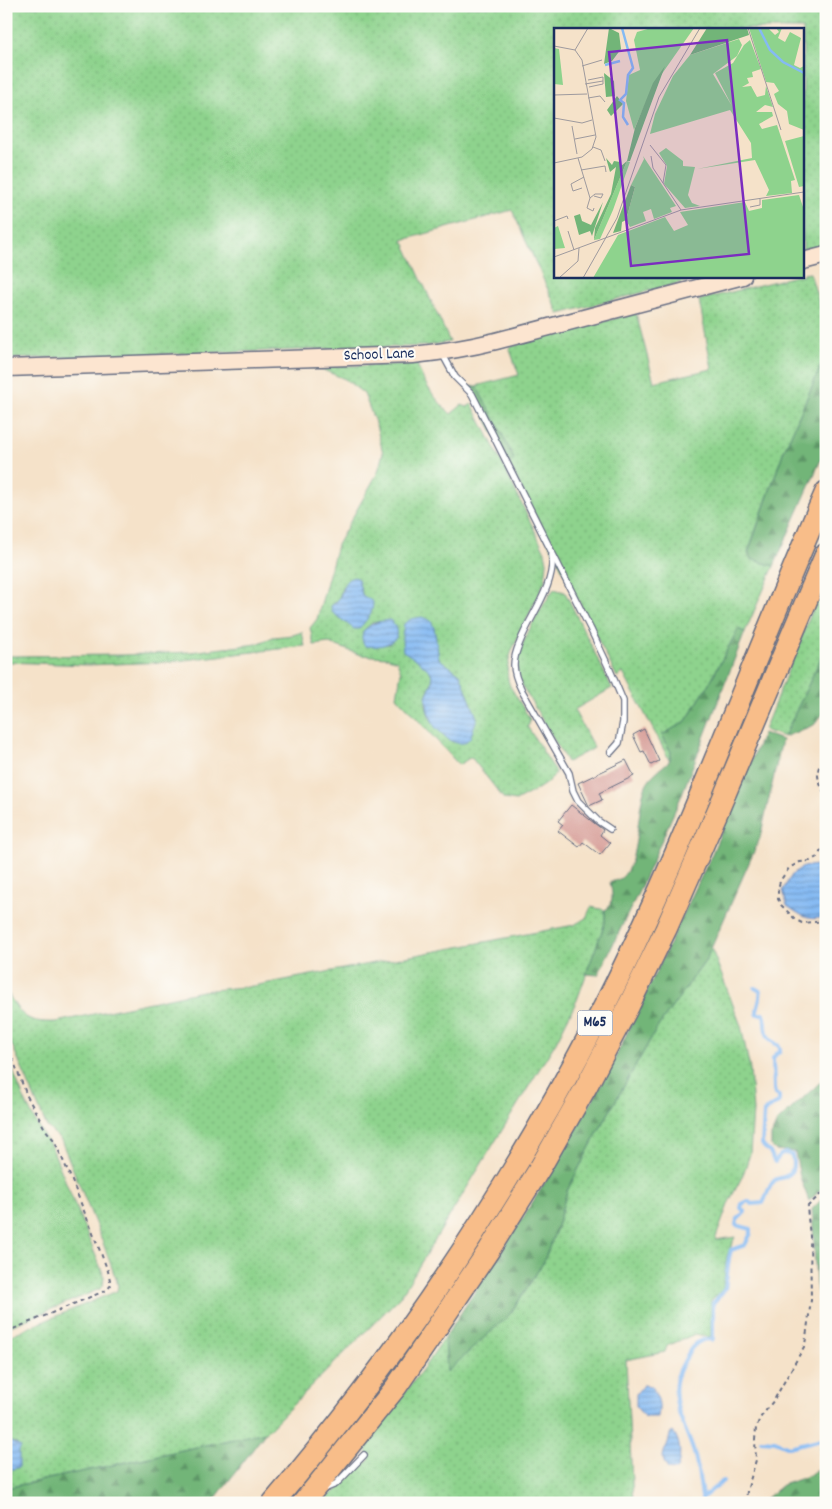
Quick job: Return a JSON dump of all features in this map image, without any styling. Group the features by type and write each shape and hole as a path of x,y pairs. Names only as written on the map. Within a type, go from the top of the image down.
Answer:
{"highway":[{"name":"M65","path":"273,1503 322,1445 411,1327 468,1242 563,1085 606,1004 658,893 699,800 826,492"},
{"name":"M65","path":"306,1499 396,1387 429,1339 489,1250 540,1168 586,1087 629,1005 670,920 826,554"}],"main road":[{"path":"804,261 826,255"},
{"name":"School Lane","path":"6,368 442,352 496,341 734,278"}],"lane":[{"path":"442,352 455,377 472,394 494,435 591,630 623,701 623,722 619,743 611,752"},
{"path":"551,551 551,571 547,586 523,634 517,651 514,664 516,677 522,691 569,773 572,791 578,801 598,821 610,829"},
{"path":"306,1499 336,1484 364,1455"}],"path":[{"path":"826,764 820,766 818,777 826,797"},
{"path":"826,843 817,857 810,861 800,862 789,868 780,881 778,899 781,905 796,920 802,923 826,921"},
{"path":"6,1332 108,1290 111,1286 108,1271 70,1176 54,1140 45,1129 27,1096 12,1058"},
{"path":"746,1503 756,1460 756,1428 760,1418 774,1400 805,1345 811,1300 810,1236 807,1207 826,1189"},
{"path":"713,1503 716,1497"}],"green space":[{"path":"6,6 826,6 826,246 804,252 804,28 554,28 554,278 699,278 559,314 512,210 403,240 450,342 426,346 6,359"},
{"path":"810,273 824,319 826,320 826,354 783,453 748,552 751,559 774,566 745,632 738,629 709,684 686,721 662,735 671,752 670,761 623,673 617,677 509,464 498,425 476,386 519,375 509,347 636,313 654,382 712,369 699,300 788,278 804,278 804,274"},
{"path":"826,354 826,448 774,566 751,559 748,553 783,453"},
{"path":"417,364 423,379 431,391 451,414 462,405 467,407 472,404 545,552 547,562 545,581 513,648 507,672 510,686 530,719 527,726 556,772 544,785 516,801 504,799 471,757 459,765 397,697 401,672 397,661 386,657 361,655 329,643 314,645 310,628 317,619 337,545 378,472 383,453 376,425 364,394 345,379 323,370 308,367","holes":["342,586 360,586 362,595 367,600 331,606 339,599","380,621 390,644 373,646 364,630 372,623","434,628 439,659 460,674 477,718 457,743 445,736 430,718 427,711 426,696 432,682 432,676 429,670 420,662"]},
{"path":"476,386 498,425 514,459 509,464 470,387"},
{"path":"826,585 826,647 784,737 764,730 812,611"},
{"path":"554,589 565,592 612,688 574,710 594,748 567,762 520,682 517,668 522,645"},
{"path":"738,629 745,632 680,799 640,889 598,975 586,974 605,923 605,910 612,901 610,882 621,878 632,860 646,785 654,774 670,760 671,752 662,735 686,721 709,684"},
{"path":"302,632 305,646 167,662 87,665 6,662 6,656 123,655 190,652 257,644 273,637"},
{"path":"826,647 826,710 814,725 784,737"},
{"path":"763,733 782,740 760,838 706,960 657,1028 594,1139 567,1191 556,1230 543,1263 510,1314 447,1372 445,1337 555,1166 609,1071 711,856"},
{"path":"591,907 605,910 605,923 577,1000 556,1042 400,1297 266,1432 6,1488 6,1471 19,1467 17,1444 6,1440 6,1337 117,1291 118,1285 102,1240 61,1140 47,1127 12,1045 6,1046 6,990 20,1012 25,1016 37,1021 56,1022 202,991 253,986 574,925 586,918"},
{"path":"711,947 741,1026 750,1069 753,1111 750,1154 715,1240 735,1237 727,1256 723,1289 711,1300 711,1337 695,1334 667,1346 665,1352 626,1360 633,1503 319,1503 337,1490 370,1459 365,1446 445,1337 447,1371 510,1314 543,1263 556,1230 567,1191 594,1139 657,1028 706,960"},
{"path":"6,1049 14,1075 25,1100 37,1125 52,1148 104,1276 103,1286 100,1289 6,1328"},
{"path":"826,1077 826,1185 809,1201 800,1177 795,1152 775,1150 771,1146 771,1136 777,1122"},
{"path":"826,1197 826,1309 819,1303 816,1284 812,1209"},
{"path":"266,1432 212,1503 6,1503 6,1488"},
{"path":"826,1445 826,1503 760,1503 782,1485 808,1476 820,1467 820,1447"}],"water":[{"path":"354,577 358,579 362,595 373,602 367,620 359,629 354,629 332,612 331,606 340,597 345,583"},
{"path":"422,617 431,621 434,628 439,659 460,674 477,718 470,738 464,743 449,740 435,727 428,711 426,697 433,681 431,672 403,651 404,624 411,619"},
{"path":"390,620 396,628 396,638 382,645 365,646 362,640 364,631 373,624"},
{"path":"823,858 826,859 826,916 815,919 805,917 787,906 783,890 796,871 801,868 819,865"},
{"path":"643,1385 651,1386 657,1397 659,1404 658,1417 645,1417 636,1407 636,1394"},
{"path":"673,1432 678,1440 680,1451 676,1470 668,1469 663,1459 670,1434"},
{"path":"6,1440 21,1447 19,1451 19,1467 6,1471"}],"building":[{"path":"644,729 659,761 651,765 644,751 641,752 633,735"},
{"path":"626,760 634,776 599,793 602,800 589,806 578,783"},
{"path":"571,805 603,830 600,835 610,843 600,855 583,842 579,847 558,831 563,825 558,821"}],"waterway":[{"path":"703,1503 696,1459 676,1401 677,1379 692,1348 698,1342 708,1339 712,1340 713,1338 713,1303 725,1289 731,1250 745,1245 751,1233 751,1229 736,1225 737,1220 745,1212 741,1208 742,1204 748,1201 752,1204 763,1203 772,1183 776,1179 788,1175 793,1166 792,1155 785,1153 780,1155 775,1162 762,1144 764,1112 779,1101 779,1096 775,1094 774,1089 773,1058 780,1052 780,1049 767,1034 764,1014 757,1014 760,991 755,988"},
{"path":"761,1440 775,1441 789,1447 826,1438"},
{"path":"702,1498 723,1481"}]}
